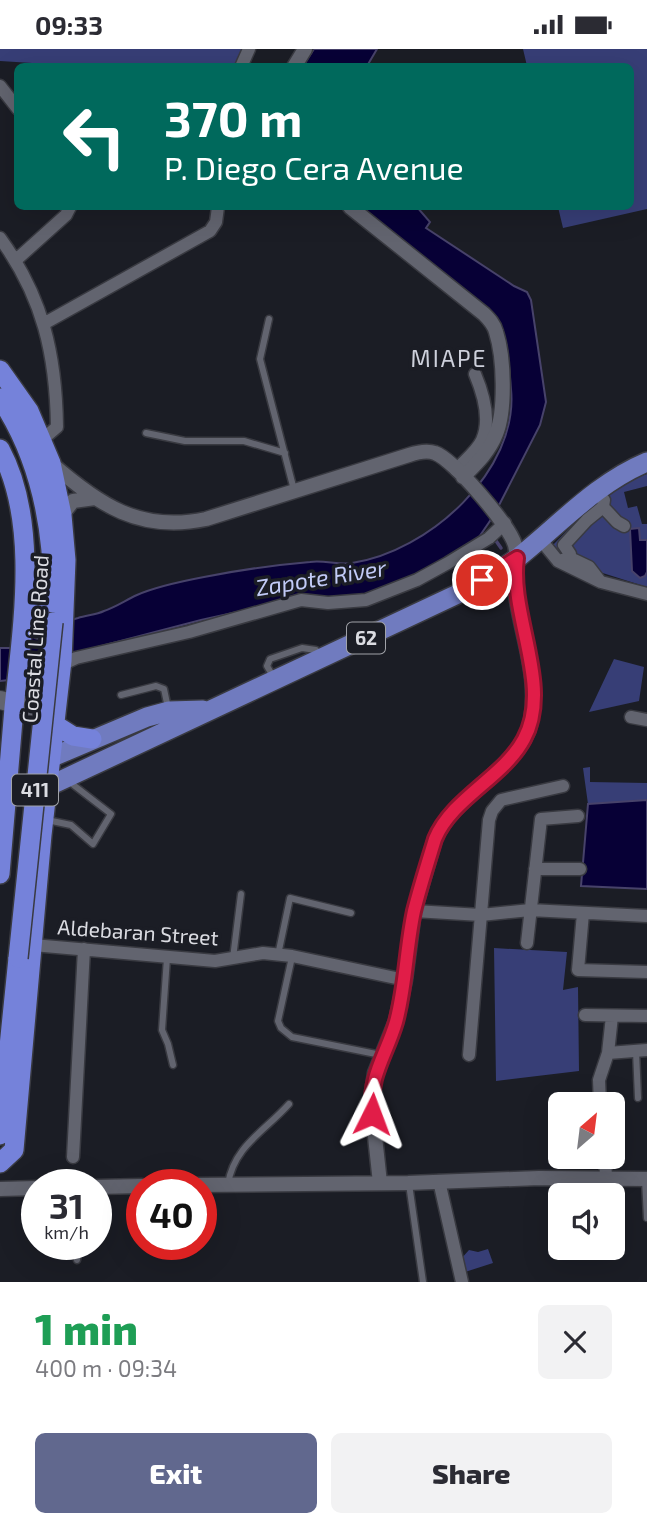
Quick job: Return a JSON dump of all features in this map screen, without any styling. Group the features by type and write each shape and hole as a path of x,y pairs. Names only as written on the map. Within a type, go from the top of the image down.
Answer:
{"highway":[{"name":"Coastal Line Road","path":"0,370 20,397 43,439 62,515 66,560 65,616 50,758"},
{"name":"411","path":"0,398 15,420 34,463 48,524 53,595 53,622 1,1132"},
{"name":"411","path":"0,420 23,467 35,515 40,565 39,629 0,1009"},
{"name":"Coastal Line Road","path":"0,449 22,524 21,631 10,697 13,728 4,781"},
{"path":"13,728 19,736 44,741 54,723 74,736 92,739"},
{"name":"411","path":"0,1163 14,1150 43,827 57,783 50,758"},
{"name":"62","path":"4,781 50,758"},
{"name":"411","path":"0,874 4,781"},
{"name":"62","path":"3,806 57,783"},
{"path":"2,838 20,815 30,814 43,827"}],"main road":[{"name":"62","path":"57,783 464,591 544,541 604,486 647,462"},
{"path":"10,697 54,723"},
{"name":"62","path":"50,758 147,717 169,711 211,710"}],"street":[{"path":"0,86 14,104"},
{"path":"16,260 68,210"},
{"path":"44,323 210,231 216,222 218,210"},
{"path":"354,210 484,314 495,327 502,386 500,421 489,447 464,478"},
{"path":"0,238 16,260 44,323 56,389 57,427 43,439"},
{"path":"464,478 484,436 485,407 475,375"},
{"path":"51,463 95,498 140,520 182,522 206,519 429,451 440,455 464,478 498,527 516,547 515,589 533,677 530,725 517,750 439,828 414,911 405,980 396,1021 375,1073 371,1099 380,1183"},
{"path":"62,515 73,501 95,498"},
{"path":"564,545 604,502 611,517 624,526"},
{"path":"61,663 189,632 301,600 328,603 366,600 417,580 498,527"},
{"path":"544,541 553,545 564,545 570,554 564,560"},
{"path":"544,541 564,560 589,567 601,582 647,594"},
{"path":"631,717 647,720"},
{"path":"469,1055 489,820 492,811 501,800 563,786"},
{"path":"527,943 541,820 578,816"},
{"path":"535,869 580,869"},
{"path":"414,911 481,915 530,909 647,916"},
{"path":"583,913 578,970 647,972"},
{"name":"Aldebaran Street","path":"33,945 215,961 263,953 292,956 405,980"},
{"path":"74,1157 84,949"},
{"path":"585,1015 647,1016"},
{"path":"600,1092 599,1080 608,1053 612,1016"},
{"path":"608,1053 642,1051"},
{"path":"606,1169 606,1178"},
{"path":"217,1184 646,1179"},
{"path":"439,1181 462,1282"},
{"path":"0,1189 21,1188"}],"lane":[{"path":"269,319 260,359 294,491"},
{"path":"146,433 185,441 244,441 285,453"},
{"path":"121,695 156,686 164,689 169,711"},
{"path":"43,827 71,825 93,844 111,814 57,783"},
{"path":"233,958 241,894"},
{"path":"278,955 290,898 351,913"},
{"path":"167,956 162,1030 173,1065"},
{"path":"292,956 278,1021 281,1028 292,1037 383,1055"},
{"path":"638,1098 642,1051"},
{"path":"227,1184 240,1152 289,1104"},
{"path":"646,1179 647,1218"},
{"path":"408,1183 423,1282"}],"shaded area":[{"path":"0,49 246,49 240,63 0,61"},
{"path":"523,49 647,49 647,209 563,228 559,210 634,210 634,63 526,63"},
{"path":"647,474 647,486 624,492 628,508 637,506 642,524 647,524 647,587 555,558 549,549 582,516 606,495 632,479"},
{"path":"614,659 644,667 639,701 589,712"},
{"path":"590,767 590,782 647,783 647,800 588,804 583,768"},
{"path":"494,948 567,952 563,990 578,987 579,1071 496,1081"},
{"path":"488,1249 493,1263 465,1272 460,1260 469,1250 478,1252"}],"water":[{"path":"314,49 377,49 369,63 305,63"},
{"name":"Zapote River","path":"364,210 420,210 430,222 426,228 527,292 531,300 546,402 540,425 494,515 479,537 415,575 364,595 259,607 201,620 86,650 9,680 0,681 0,648 10,648 61,624 113,608 153,589 257,568 315,562 352,563 381,556 410,543 438,525 463,503 484,477 500,449 510,420 511,389 506,344 499,324 485,307"},
{"path":"639,528 640,540 647,540 647,572 640,578 632,571 630,529"},
{"path":"647,800 647,889 581,886 588,804"}],"waterway":[{"path":"494,538 501,548"}],"district":[{"name":"MIAPE","path":"449,359"}],"route":[{"path":"372,1114 375,1073 396,1021 405,980 414,911 439,828 517,750 530,725 533,677 515,589 517,558 482,580"}]}
